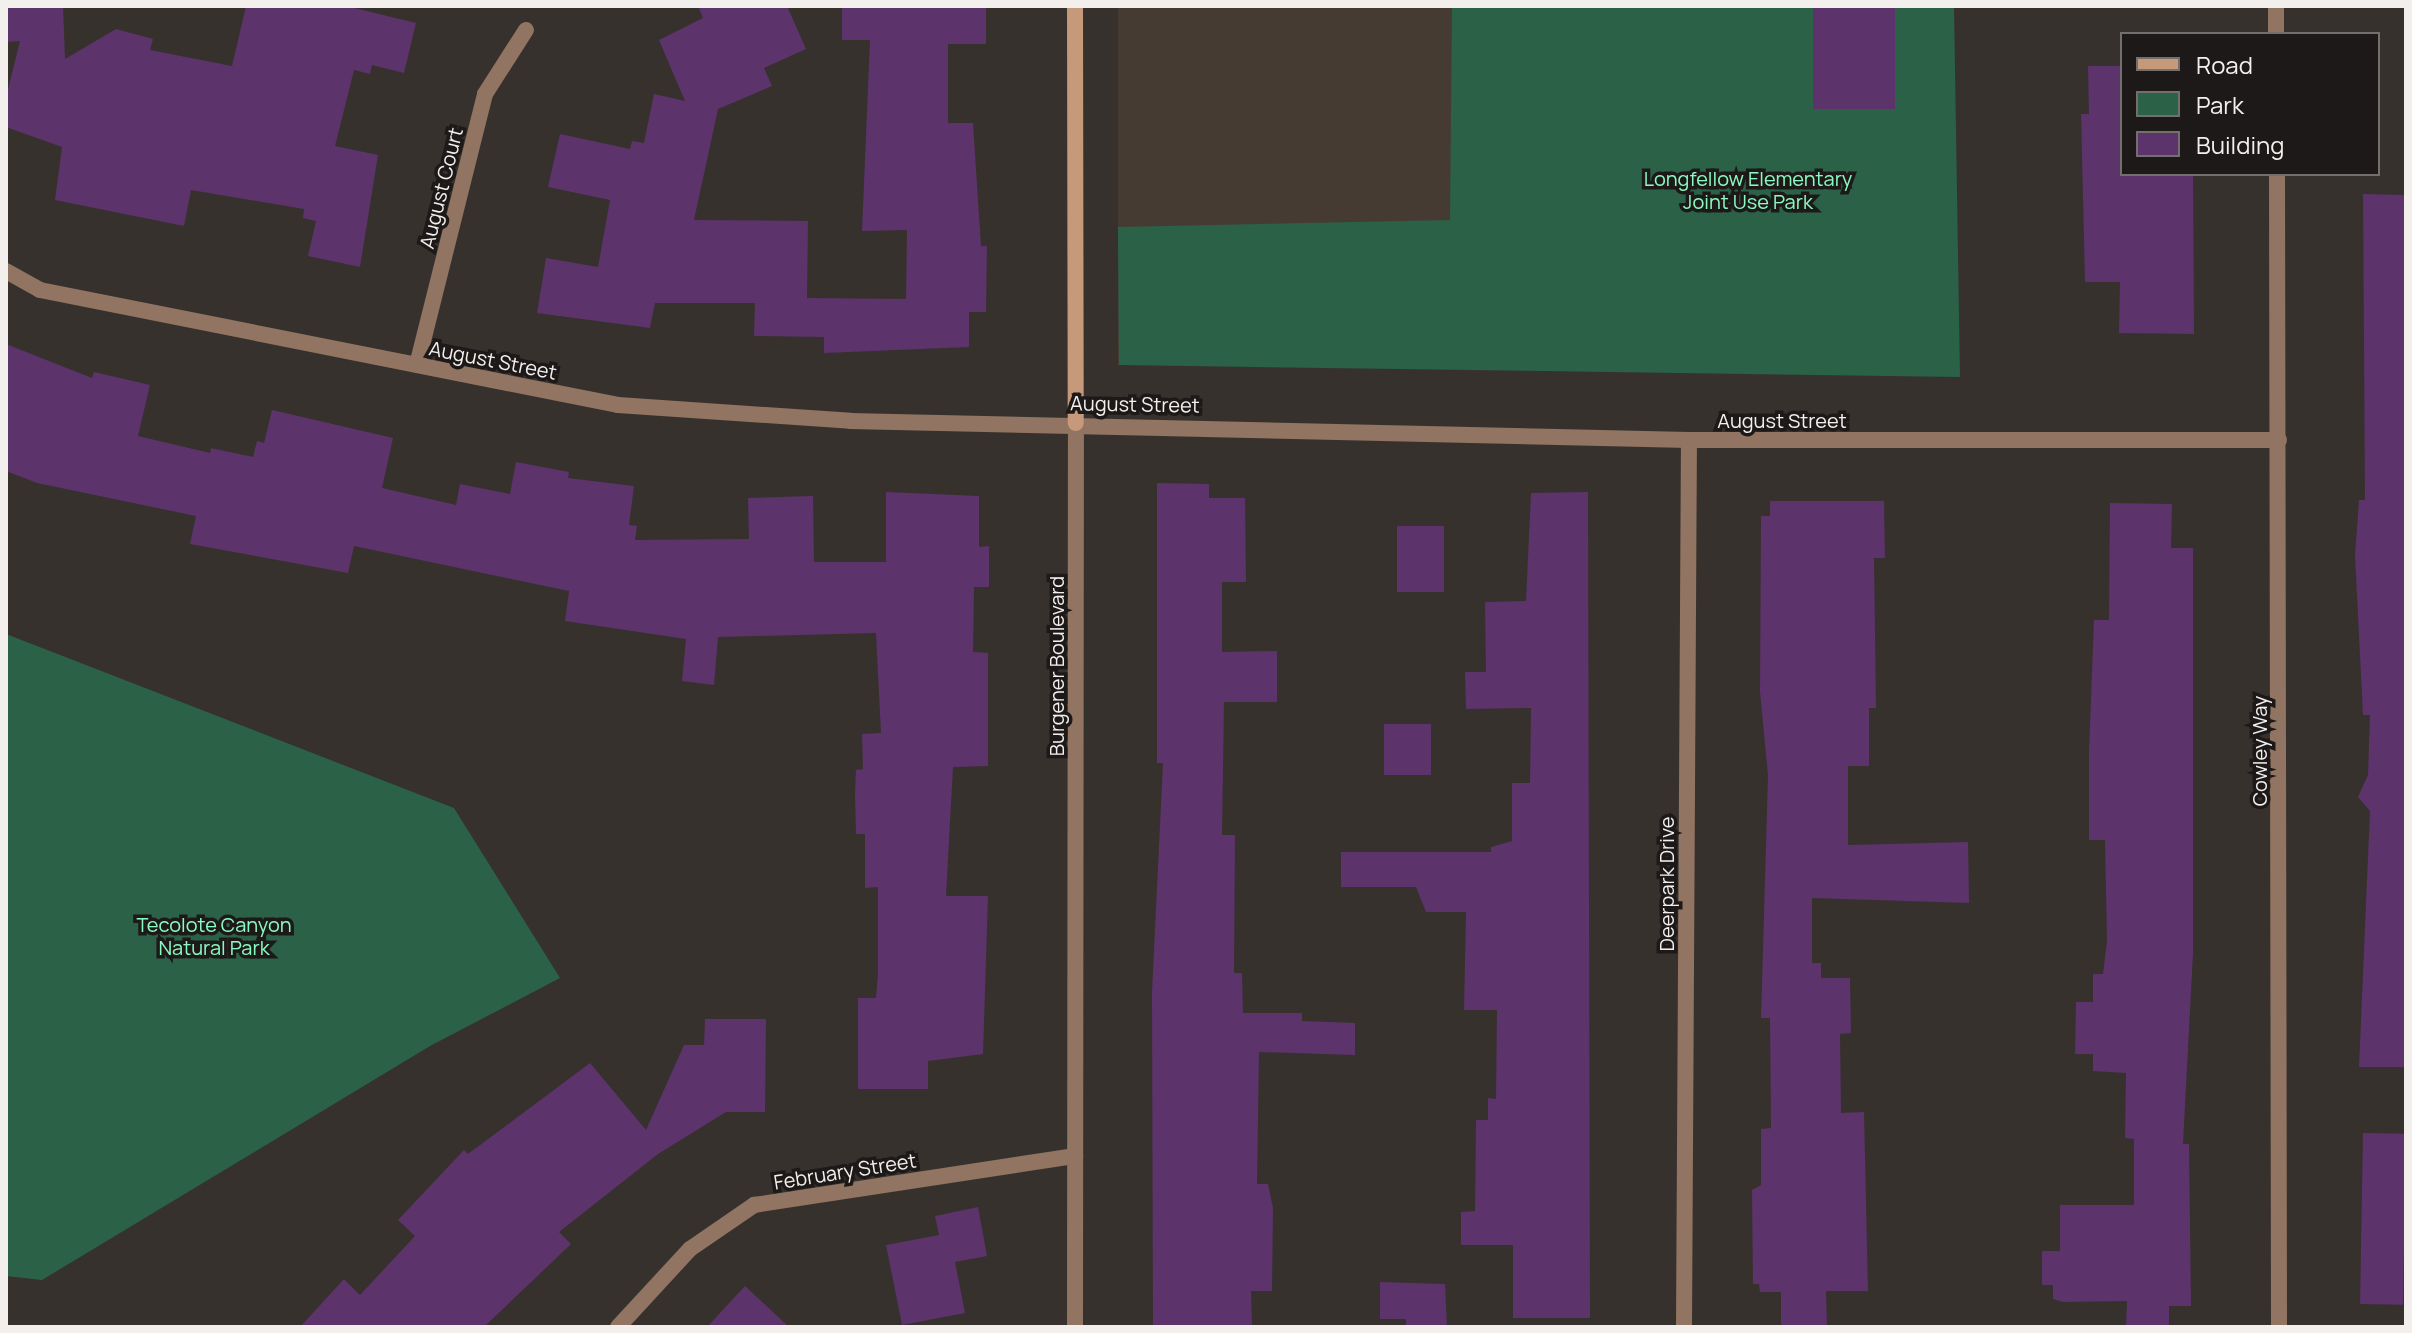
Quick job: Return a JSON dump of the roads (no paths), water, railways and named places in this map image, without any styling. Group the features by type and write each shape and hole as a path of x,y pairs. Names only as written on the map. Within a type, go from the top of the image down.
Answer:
{"street":[{"name":"Burgener Boulevard","path":"1075,6 1075,1327"},
{"path":"2276,6 2276,32"},
{"name":"August Court","path":"417,365 485,94 526,30"},
{"name":"Cowley Way","path":"2277,176 2279,1327"},
{"name":"August Street","path":"6,271 40,290 618,405 850,421 1076,423 1689,440 2279,440"},
{"name":"Deerpark Drive","path":"1684,1327 1689,440"},
{"name":"February Street","path":"618,1327 690,1249 754,1205 1075,1156"}],"park label":[{"name":"Longfellow Elementary Joint Use Park","path":"1748,190"},
{"name":"Tecolote Canyon Natural Park","path":"214,936"}]}
